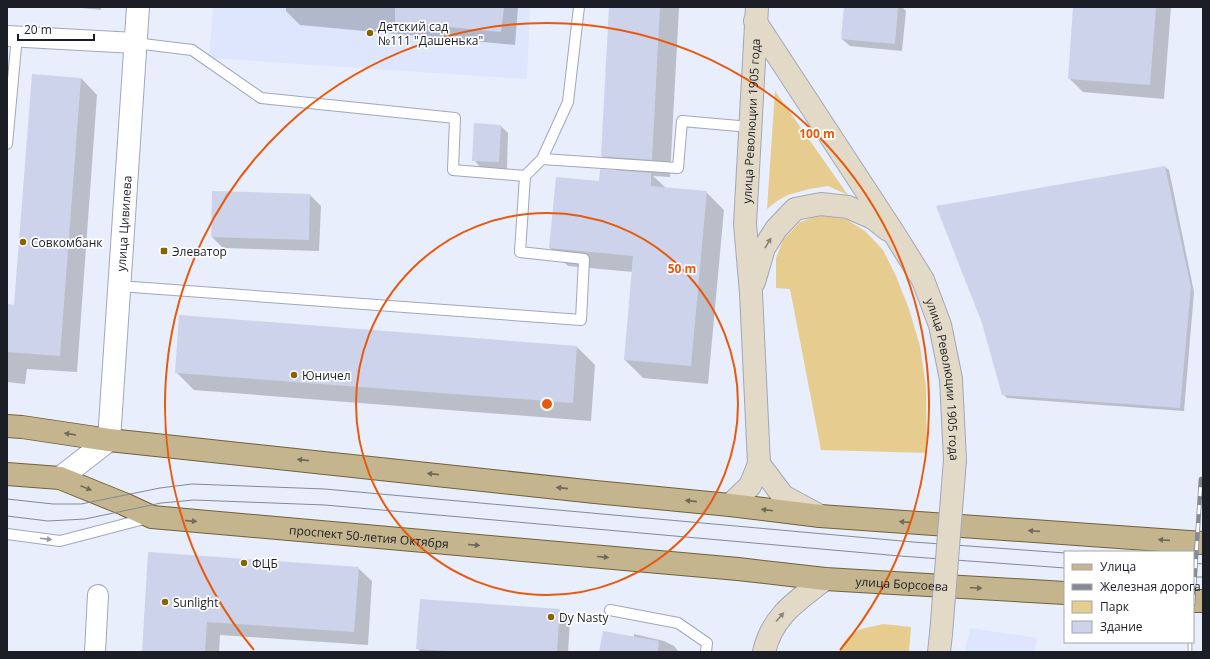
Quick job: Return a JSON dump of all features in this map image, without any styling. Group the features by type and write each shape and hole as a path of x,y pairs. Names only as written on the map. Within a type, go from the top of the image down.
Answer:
{"main road":[{"name":"улица Революции 1905 года","path":"730,505 750,486 759,464 751,293 745,224 756,14"},
{"name":"улица Революции 1905 года","path":"756,14 923,280 940,325 951,379 955,460 940,643"},
{"name":"улица Революции 1905 года","path":"751,293 764,248 776,229 794,209 821,204 848,207 873,218 895,235"},
{"path":"7,426 109,440 730,505 820,516 1203,543"},
{"path":"759,464 783,496 820,516"},
{"name":"проспект 50-летия Октября","path":"7,474 60,478 152,517 738,569"},
{"name":"улица Борсоева","path":"738,569 825,579 1064,593"},
{"path":"764,652 766,640 776,622 793,603 825,579"}],"street":[{"name":"улица Цивилева","path":"109,440 138,7"},
{"path":"12,36 135,43"},
{"path":"60,478 109,440"},
{"path":"95,652 98,595"}],"lane":[{"path":"119,286 581,320 584,259 520,252 525,176 542,159 568,102 578,7"},
{"path":"7,144 12,36"},
{"path":"135,43 192,50 261,98 455,118 453,170 525,176"},
{"path":"542,159 678,168 682,121 750,127"},
{"path":"7,534 60,541 152,517"},
{"path":"610,610 678,623 707,643 706,652"}],"shaded area":[{"name":"Детский сад №111 \"Дашенька\"","path":"213,7 530,7 527,79 209,58"},
{"path":"970,628 1037,638 1035,652 965,652"}],"green space":[{"path":"775,91 848,195 828,186 809,189 788,195 767,209"},
{"path":"821,215 846,219 865,231 883,250 896,276 909,309 920,346 926,387 927,453 821,450 790,289 776,288 776,258 783,240 800,222"},
{"path":"883,624 911,627 909,652 840,652 843,644 851,634 862,629"}],"building":[{"path":"395,7 504,7 501,32 395,22"},
{"path":"609,7 660,7 652,160 601,156"},
{"path":"844,7 898,7 895,44 841,39"},
{"path":"1073,7 1156,7 1150,85 1068,79"},
{"path":"32,74 81,78 60,356 7,352 7,304 14,305"},
{"path":"474,123 501,125 499,162 472,161"},
{"path":"1165,166 1191,287 1180,408 1002,395 982,323 936,206"},
{"path":"600,169 651,173 651,186 707,191 691,366 624,360 633,256 549,248 556,177 599,181"},
{"path":"212,191 310,194 309,240 211,237"},
{"path":"179,315 577,346 573,403 175,373"},
{"path":"148,552 359,567 354,632 207,622 205,652 142,652"},
{"path":"420,599 560,609 557,652 464,652 416,649"},
{"path":"603,631 659,641 658,652 599,652"}],"tram line":[{"path":"7,499 53,504 81,504 160,488 192,484 325,489 913,542 1064,553"},
{"path":"7,516 48,521 85,519 161,503 194,500 325,505 900,556 1064,568"},
{"path":"1194,563 1203,564"},
{"path":"1194,577 1203,577"}],"railway":[{"path":"1194,588 1201,479"},
{"path":"1190,643 1190,652"}],"place":[{"name":"Детский сад №111 \"Дашенька\"","path":"370,33"},
{"name":"Совкомбанк","path":"23,242"},
{"name":"Элеватор","path":"164,251"},
{"name":"Юничел","path":"294,375"},
{"name":"ФЦБ","path":"244,563"},
{"name":"Sunlight","path":"165,602"},
{"name":"Dy Nasty","path":"551,617"}]}
